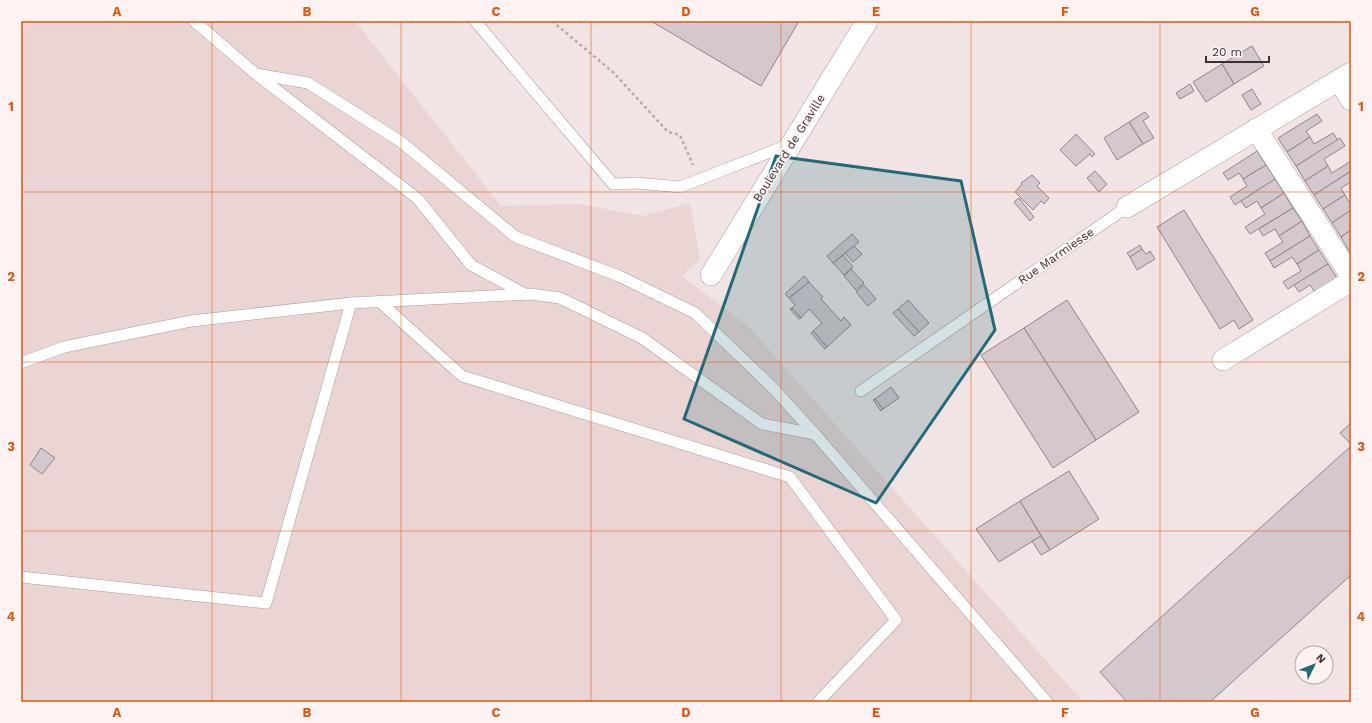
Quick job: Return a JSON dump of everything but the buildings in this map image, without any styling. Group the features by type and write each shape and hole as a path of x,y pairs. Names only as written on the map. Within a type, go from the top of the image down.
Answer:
{"street":[{"name":"Boulevard de Graville","path":"711,275 867,21"},
{"name":"Rue Marmiesse","path":"1127,207 1345,77 1351,100"},
{"path":"1256,129 1351,276"},
{"path":"1223,360 1351,281"}],"lane":[{"path":"194,21 256,74 418,199 471,265 526,295"},
{"path":"475,21 613,184 637,183 680,187 792,144"},
{"path":"256,74 308,83 400,141 516,237 619,276 695,313 774,389 815,434 1047,702"},
{"name":"Rue Marmiesse","path":"861,391 1127,207"},
{"path":"21,363 64,347 191,321 352,303 526,295 560,298 642,338 762,424 815,434"},
{"path":"380,302 462,376 790,477 896,620 818,702"},
{"path":"21,577 266,604 352,303"}],"path":[{"path":"552,21 614,73 668,132 680,135 692,163 703,179"}],"highlighted area":[{"path":"776,156 961,181 995,330 876,503 684,419"}],"shaded area":[{"path":"21,21 355,21 501,206 580,204 643,216 690,203 700,259 682,276 748,326 1083,702 21,702"}]}
